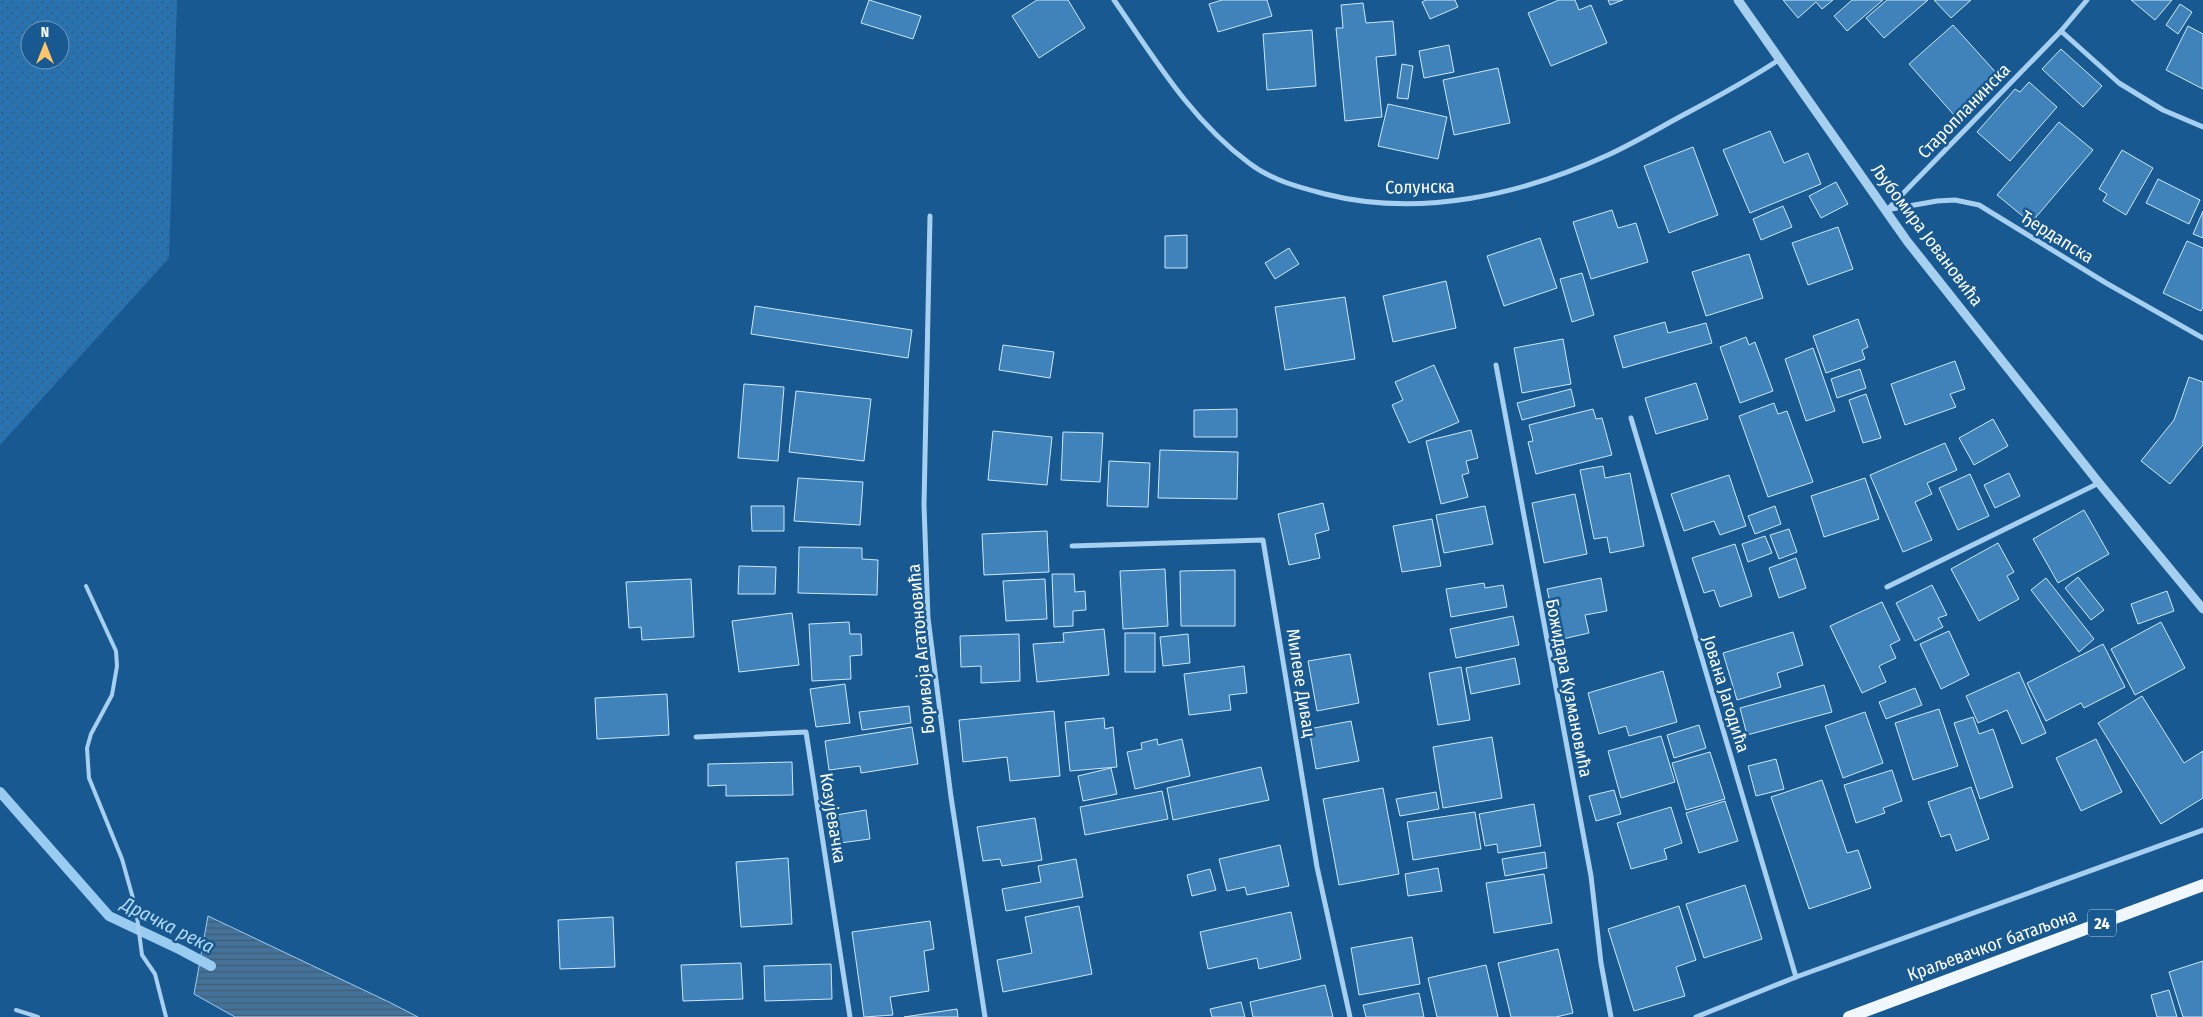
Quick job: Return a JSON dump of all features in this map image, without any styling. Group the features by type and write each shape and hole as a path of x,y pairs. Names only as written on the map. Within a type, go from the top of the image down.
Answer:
{"main road":[{"name":"Краљевачког батаљона","path":"1849,1017 2203,885"}],"street":[{"name":"Солунска","path":"1114,0 1179,94 1208,129 1249,164 1270,177 1297,187 1341,198 1396,204 1436,204 1481,197 1527,185 1569,170 1608,155 1756,75 1780,59"},
{"name":"Љубомира Јовановића","path":"1738,0 1906,241 2099,483 2203,609"},
{"name":"Старопланинска","path":"1886,210 2061,31 2087,0"},
{"path":"2061,31 2118,84 2163,110 2203,127"},
{"name":"Ђердапска","path":"1886,210 1946,200 1979,205 2106,283 2203,338"},
{"name":"Боривоја Агатоновића","path":"930,216 924,504 928,618 951,797 985,1017"},
{"name":"Божидара Кузмановића","path":"1496,365 1591,876 1601,963 1611,1017"},
{"name":"Јована Јагодића","path":"1631,418 1796,977"},
{"path":"1887,587 2099,483"},
{"name":"Милеве Дивац","path":"1072,546 1263,540 1317,867 1350,1017"},
{"name":"Козујевачка","path":"696,738 806,732 850,1017"},
{"path":"1696,1017 1796,977 2203,830"}],"lane":[{"path":"86,586 116,651 117,666 112,695 91,734 87,748 88,778 122,859 136,909 142,955 155,974 166,1017"},
{"path":"16,1010 38,1017"}],"shaded area":[{"path":"0,0 177,0 169,258 0,445"},
{"path":"208,916 418,1017 235,1017 194,994"}],"building":[{"path":"869,0 921,16 913,39 861,23"},
{"path":"1037,0 1068,0 1085,28 1039,58 1012,16"},
{"path":"1222,0 1267,0 1272,16 1218,32 1209,4"},
{"path":"1426,0 1455,0 1458,7 1430,19 1422,2"},
{"path":"1559,0 1575,0 1579,10 1591,5 1607,43 1551,66 1528,13"},
{"path":"1608,0 1623,0 1610,5"},
{"path":"1783,0 1833,0 1822,9 1816,2 1798,18"},
{"path":"1852,0 1883,0 1847,31 1834,16"},
{"path":"1887,0 1928,0 1884,38 1866,18"},
{"path":"1934,0 1971,0 1951,18"},
{"path":"2131,0 2172,0 2155,20"},
{"path":"1363,3 1366,23 1393,21 1396,55 1376,57 1382,117 1345,121 1336,28 1343,28 1341,5"},
{"path":"2180,4 2192,12 2178,34 2166,25"},
{"path":"1953,25 1999,76 1954,115 1909,64"},
{"path":"2188,26 2203,34 2203,89 2166,70"},
{"path":"1312,30 1316,86 1267,90 1263,34"},
{"path":"1449,45 1454,72 1424,78 1419,51"},
{"path":"2061,49 2102,86 2083,107 2042,69"},
{"path":"1402,64 1413,66 1408,99 1397,98"},
{"path":"1498,68 1510,123 1454,135 1443,80"},
{"path":"2029,82 2057,107 2010,161 1977,132 2015,89 2020,92"},
{"path":"1388,104 1447,117 1438,159 1378,146"},
{"path":"2059,122 2093,150 2031,223 1997,195"},
{"path":"1770,131 1784,163 1808,153 1821,184 1750,213 1723,150"},
{"path":"1693,147 1718,215 1669,233 1644,166"},
{"path":"2122,150 2153,168 2126,215 2103,201 2107,194 2099,189"},
{"path":"2158,179 2200,200 2189,224 2146,203"},
{"path":"1836,182 1848,204 1821,218 1809,196"},
{"path":"1783,206 1792,227 1761,240 1753,219"},
{"path":"1612,210 1618,228 1636,223 1648,262 1591,279 1573,222"},
{"path":"2203,211 2203,238 2193,234"},
{"path":"1838,227 1853,269 1808,285 1792,243"},
{"path":"1187,235 1187,268 1165,268 1165,236"},
{"path":"1540,238 1557,288 1504,306 1487,256"},
{"path":"2187,241 2203,248 2203,307 2201,311 2163,293"},
{"path":"1289,248 1299,264 1275,279 1265,263"},
{"path":"1749,254 1763,298 1706,316 1692,272"},
{"path":"1582,273 1594,315 1572,322 1560,279"},
{"path":"1446,281 1456,328 1393,342 1383,296"},
{"path":"1345,297 1355,359 1285,370 1275,307"},
{"path":"755,306 912,330 908,358 751,334"},
{"path":"1858,319 1868,347 1862,350 1865,359 1826,373 1813,336"},
{"path":"1665,322 1668,333 1706,323 1712,343 1623,368 1614,336"},
{"path":"1746,337 1749,345 1755,342 1773,391 1740,403 1720,347"},
{"path":"1563,339 1571,384 1522,393 1514,348"},
{"path":"1003,345 1054,352 1050,378 999,370"},
{"path":"1813,348 1835,411 1806,421 1785,359"},
{"path":"1955,361 1965,389 1950,394 1956,407 1905,425 1891,384"},
{"path":"1434,365 1459,422 1409,443 1392,405 1403,400 1395,382"},
{"path":"1860,369 1866,388 1837,398 1831,379"},
{"path":"2189,377 2203,382 2203,445 2170,484 2141,461 2174,420"},
{"path":"1696,383 1708,419 1656,434 1645,398"},
{"path":"744,384 784,387 778,461 738,458"},
{"path":"1571,389 1575,406 1522,420 1517,403"},
{"path":"796,391 871,399 864,461 789,452"},
{"path":"1866,394 1881,438 1863,443 1849,400"},
{"path":"1774,403 1778,414 1787,411 1813,482 1768,497 1739,416"},
{"path":"1237,409 1237,437 1194,437 1194,410"},
{"path":"1593,409 1596,419 1602,418 1612,455 1536,474 1528,442 1533,441 1529,425"},
{"path":"1993,419 2008,446 1974,465 1959,438"},
{"path":"1471,430 1478,458 1466,461 1469,473 1462,475 1468,497 1441,504 1426,441"},
{"path":"993,431 1052,437 1047,485 988,480"},
{"path":"1063,432 1103,433 1100,482 1061,480"},
{"path":"1945,443 1957,470 1927,483 1932,494 1915,502 1932,540 1903,552 1870,475"},
{"path":"1160,450 1238,452 1237,499 1158,498"},
{"path":"1109,461 1150,463 1148,507 1107,506"},
{"path":"1603,466 1605,478 1630,473 1644,546 1610,553 1607,537 1594,539 1580,470"},
{"path":"2009,473 2020,496 1995,508 1984,485"},
{"path":"1970,474 1989,516 1958,530 1939,488"},
{"path":"1729,475 1746,526 1720,535 1714,521 1684,531 1671,494"},
{"path":"798,478 863,482 860,525 794,521"},
{"path":"1865,478 1879,519 1824,537 1811,496"},
{"path":"1575,494 1587,554 1544,563 1532,503"},
{"path":"1323,503 1329,530 1315,534 1320,558 1289,565 1278,514"},
{"path":"751,506 784,506 784,531 752,531"},
{"path":"1485,506 1493,544 1444,553 1436,515"},
{"path":"1775,506 1781,524 1755,534 1748,516"},
{"path":"2084,510 2109,554 2058,583 2033,539"},
{"path":"1432,519 1441,566 1402,572 1393,526"},
{"path":"1789,529 1797,552 1779,559 1770,535"},
{"path":"1047,531 1049,572 984,575 982,534"},
{"path":"1765,536 1772,553 1748,562 1742,544"},
{"path":"1998,543 2014,572 2007,576 2019,599 1979,621 1951,569"},
{"path":"1735,544 1752,596 1720,607 1714,590 1704,593 1692,558"},
{"path":"799,547 862,548 862,559 878,560 877,595 798,593"},
{"path":"1796,558 1806,588 1779,598 1769,568"},
{"path":"739,566 776,567 775,594 738,594"},
{"path":"1165,569 1168,626 1123,629 1120,571"},
{"path":"1235,570 1235,626 1181,626 1180,571"},
{"path":"1052,574 1074,574 1075,592 1085,591 1086,610 1073,611 1073,626 1054,627"},
{"path":"2078,577 2104,610 2091,620 2065,588"},
{"path":"1601,578 1607,611 1585,615 1589,633 1558,640 1547,589"},
{"path":"2046,578 2094,639 2079,652 2031,590"},
{"path":"691,579 694,637 642,640 641,627 629,628 626,582"},
{"path":"1045,579 1047,619 1006,621 1003,581"},
{"path":"1484,583 1485,588 1503,585 1507,607 1451,617 1446,589"},
{"path":"1932,585 1947,615 1938,618 1943,627 1915,641 1896,603"},
{"path":"2167,591 2174,611 2138,624 2131,604"},
{"path":"1882,602 1900,640 1890,645 1896,658 1879,666 1886,682 1862,693 1830,626"},
{"path":"792,613 799,665 739,672 732,621"},
{"path":"1513,616 1519,645 1456,658 1450,629"},
{"path":"849,622 850,634 861,634 862,655 850,656 851,679 812,681 809,624"},
{"path":"2161,622 2185,668 2135,695 2111,649"},
{"path":"1104,629 1109,675 1037,682 1033,644 1064,642 1063,633"},
{"path":"1949,631 1969,675 1941,689 1920,644"},
{"path":"1793,632 1803,665 1777,673 1781,687 1737,700 1723,653"},
{"path":"1125,633 1155,633 1155,672 1125,672"},
{"path":"1019,634 1020,681 981,683 981,666 961,667 960,636"},
{"path":"1188,634 1190,663 1163,666 1160,637"},
{"path":"2103,644 2125,687 2084,708 2081,703 2046,721 2027,683"},
{"path":"1350,654 1359,703 1317,711 1308,661"},
{"path":"1515,658 1520,684 1471,694 1466,668"},
{"path":"1244,666 1247,693 1229,695 1231,710 1189,715 1184,674"},
{"path":"1461,667 1470,720 1438,725 1429,673"},
{"path":"1663,671 1677,722 1629,736 1626,726 1599,734 1588,693"},
{"path":"2019,672 2046,733 2022,744 2007,710 1978,723 1966,696"},
{"path":"845,684 850,723 816,727 810,689"},
{"path":"1824,685 1832,712 1747,735 1740,708"},
{"path":"1915,688 1922,705 1886,719 1879,702"},
{"path":"667,694 669,735 597,739 595,698"},
{"path":"2142,696 2184,763 2203,751 2203,798 2161,824 2098,723"},
{"path":"909,706 911,723 862,730 859,712"},
{"path":"1939,709 1958,766 1913,780 1895,723"},
{"path":"1054,711 1060,776 1010,781 1007,757 963,762 959,720"},
{"path":"1865,712 1883,763 1843,778 1825,726"},
{"path":"1973,717 1979,734 1993,729 2013,787 1980,799 1954,723"},
{"path":"1104,718 1105,729 1113,727 1117,767 1070,771 1065,722"},
{"path":"1351,721 1359,761 1316,769 1309,729"},
{"path":"1699,725 1706,748 1674,758 1667,735"},
{"path":"912,727 918,764 861,773 860,766 829,770 825,741"},
{"path":"1661,736 1675,782 1621,798 1608,751"},
{"path":"1492,737 1502,798 1443,808 1433,747"},
{"path":"1157,739 1158,745 1182,739 1190,776 1135,789 1127,752 1142,749 1141,743"},
{"path":"2096,739 2122,792 2081,811 2056,758"},
{"path":"1710,752 1725,799 1686,810 1672,763"},
{"path":"1776,759 1784,789 1756,796 1748,766"},
{"path":"792,762 793,795 726,796 726,785 708,786 708,764"},
{"path":"1261,767 1269,800 1173,820 1167,788"},
{"path":"1111,768 1117,794 1083,801 1078,776"},
{"path":"1892,770 1902,801 1883,808 1885,813 1856,823 1844,785"},
{"path":"1822,780 1847,853 1858,850 1871,888 1809,909 1771,797"},
{"path":"1971,787 1989,839 1956,851 1950,834 1941,837 1928,802"},
{"path":"1383,788 1399,874 1339,885 1323,799"},
{"path":"1614,790 1621,814 1596,821 1589,796"},
{"path":"1162,791 1168,819 1085,835 1080,807"},
{"path":"1436,792 1439,809 1400,816 1396,799"},
{"path":"1725,801 1738,841 1699,853 1686,813"},
{"path":"1534,804 1541,846 1498,853 1497,844 1485,846 1479,814"},
{"path":"1671,807 1682,843 1664,849 1667,859 1631,869 1617,823"},
{"path":"866,810 870,839 840,843 836,815"},
{"path":"1475,812 1481,849 1413,860 1407,822"},
{"path":"1035,818 1042,860 1002,866 1000,859 983,861 977,827"},
{"path":"1280,845 1289,886 1247,895 1245,887 1227,891 1219,859"},
{"path":"1545,852 1547,868 1505,876 1502,859"},
{"path":"788,858 792,924 741,927 736,862"},
{"path":"1076,859 1083,897 1006,911 1002,889 1041,882 1038,866"},
{"path":"1438,868 1442,891 1408,896 1405,874"},
{"path":"1210,869 1216,890 1192,896 1187,875"},
{"path":"1544,874 1552,923 1494,933 1486,883"},
{"path":"1745,885 1762,939 1704,958 1686,904"},
{"path":"1079,906 1092,974 1003,992 997,960 1032,953 1025,917"},
{"path":"1679,906 1696,960 1676,967 1685,996 1634,1011 1608,929"},
{"path":"1291,912 1301,959 1259,969 1257,958 1208,969 1200,932"},
{"path":"613,917 615,967 560,969 558,920"},
{"path":"930,921 934,949 924,951 929,991 890,997 893,1015 864,1017 852,932"},
{"path":"1412,937 1420,984 1359,995 1351,948"},
{"path":"1558,949 1573,1013 1556,1017 1511,1017 1498,963"},
{"path":"2203,961 2203,1017 2183,1017 2169,972"},
{"path":"741,963 743,999 683,1001 681,965"},
{"path":"831,964 832,999 765,1001 764,966"},
{"path":"1486,965 1498,1017 1437,1017 1428,978"},
{"path":"1325,985 1333,1017 1253,1017 1250,1002"},
{"path":"2169,990 2177,1017 2157,1017 2151,995"},
{"path":"1419,993 1424,1017 1366,1017 1363,1005"},
{"path":"1241,1002 1245,1017 1212,1017 1210,1009"},
{"path":"957,1009 958,1017 904,1017"}],"waterway":[{"name":"Драчка река","path":"0,792 109,916 211,966"}]}
